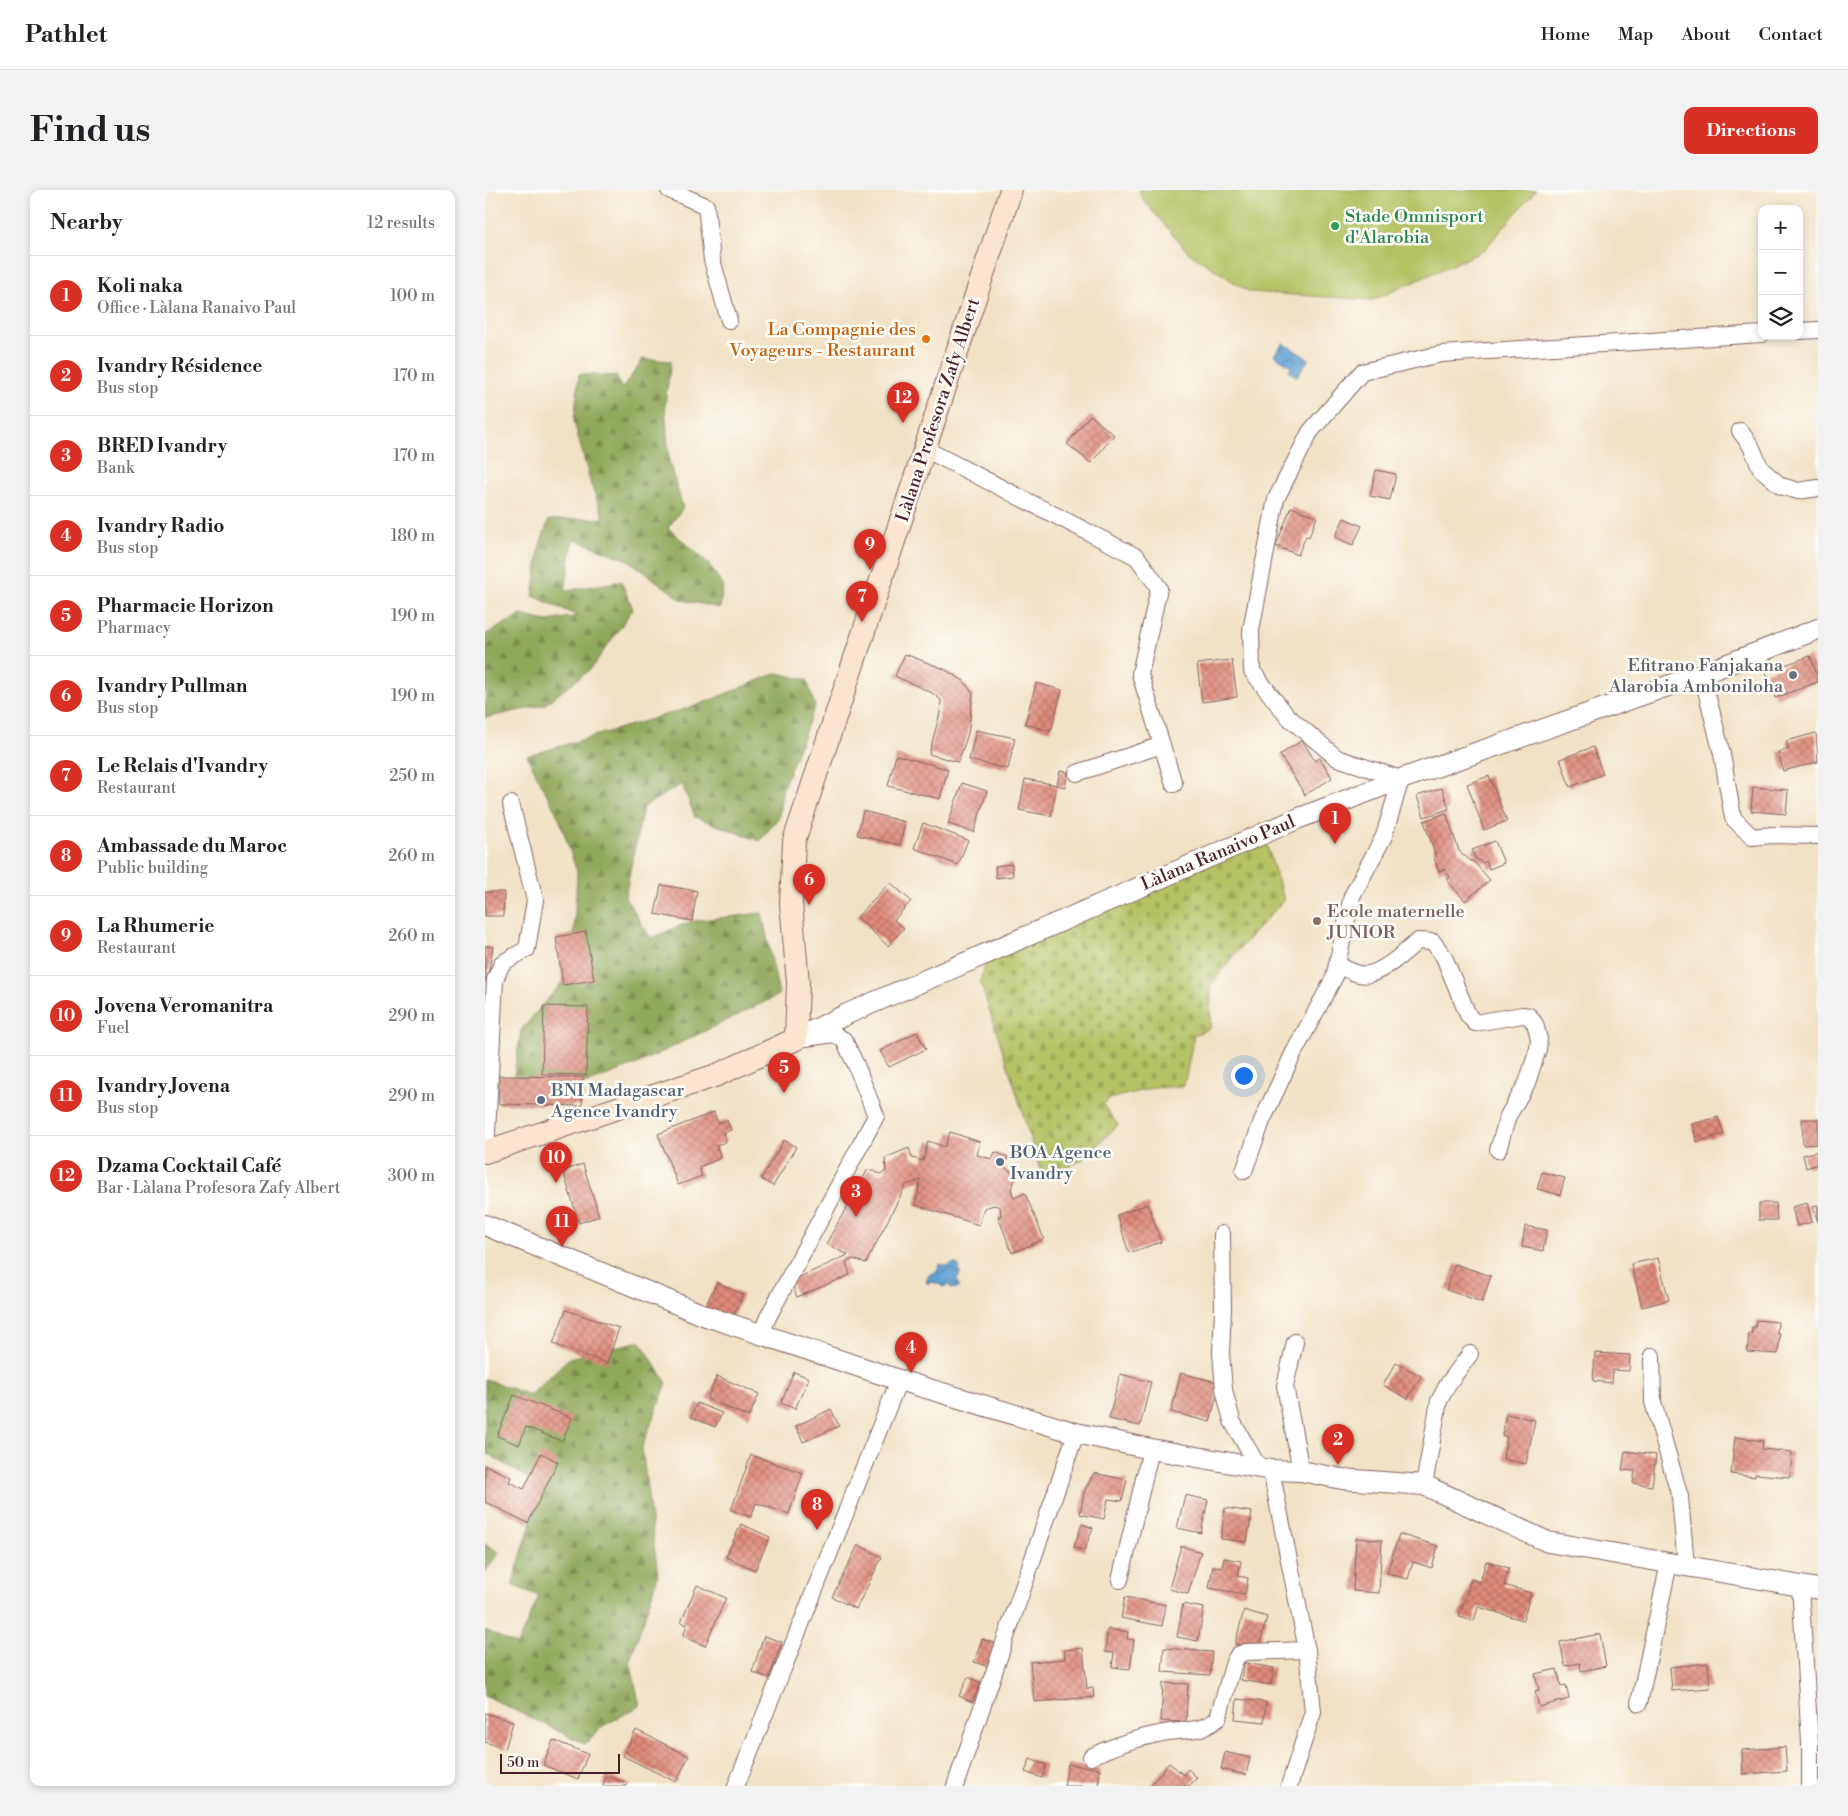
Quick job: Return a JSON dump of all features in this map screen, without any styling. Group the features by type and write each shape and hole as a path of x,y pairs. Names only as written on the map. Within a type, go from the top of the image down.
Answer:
{"main road":[{"name":"Làlana Profesora Zafy Albert","path":"796,1039 799,983 791,903 794,841 1011,190"},
{"path":"486,1152 717,1075 796,1039"}],"street":[{"path":"669,190 706,206 713,260 729,320"},
{"path":"1803,331 1818,330"},
{"path":"1244,1171 1262,1121 1293,1054 1334,978 1352,896 1384,836 1401,779 1337,758 1287,716 1252,670 1251,630 1276,499 1309,432 1362,372 1441,354 1758,334"},
{"path":"1740,431 1751,446 1761,469 1781,486 1798,491 1818,488"},
{"path":"925,449 1137,557 1159,588 1139,674 1174,784"},
{"name":"Làlana Ranaivo Paul","path":"796,1039 847,1014 1252,837 1401,779 1702,674 1818,629"},
{"path":"1702,674 1722,754 1733,818 1752,837 1772,835 1818,836"},
{"path":"1077,774 1162,745"},
{"path":"486,1152 495,980 503,962 527,949 535,900 511,804"},
{"path":"1337,964 1353,973 1369,975 1391,963 1418,941 1433,942 1444,957 1467,1015 1475,1023 1522,1015 1529,1016 1535,1024 1539,1039 1538,1049 1527,1083 1508,1116 1498,1150"},
{"path":"761,1334 768,1317 876,1116 844,1040 834,1034 796,1039"},
{"path":"485,1225 706,1316 899,1380 1076,1433 1151,1449 1265,1469 1301,1471 1342,1479 1423,1485 1548,1542 1809,1587 1810,1786"},
{"path":"1222,1234 1223,1310 1221,1353 1224,1390 1232,1421 1265,1469 1307,1650 1313,1712 1289,1786"},
{"path":"1295,1342 1285,1386 1301,1471"},
{"path":"1423,1485 1439,1401 1448,1384 1470,1354"},
{"path":"1639,1703 1677,1565 1680,1497 1653,1402 1652,1356"},
{"path":"736,1786 899,1380"},
{"path":"955,1786 1076,1433"},
{"path":"1120,1580 1151,1449"},
{"path":"1091,1757 1110,1747 1163,1733 1204,1728 1212,1724 1218,1718 1234,1662 1239,1655 1246,1652 1307,1650"}],"green space":[{"name":"Stade Omnisport d'Alarobia","path":"1139,190 1536,190 1483,251 1373,300 1249,292 1189,253 1143,200"},
{"path":"643,359 671,361 665,404 669,461 683,508 668,528 706,561 723,585 720,608 682,600 628,560 573,539 565,591 621,581 633,609 591,669 544,705 485,718 485,635 520,615 547,621 578,616 533,596 540,544 549,520 604,518 591,485 574,422 579,374 616,376 622,389"},
{"path":"777,673 807,680 815,706 782,791 779,817 760,841 695,817 682,784 643,807 625,897 651,938 692,921 762,913 779,995 635,1065 560,1093 513,1081 521,1030 572,971 577,872 559,818 527,756 698,705"},
{"path":"1265,839 1284,900 1235,954 1211,985 1210,1028 1194,1035 1184,1086 1152,1088 1109,1099 1103,1105 1118,1125 1083,1159 1043,1180 980,981 985,966 1020,944"},
{"path":"640,1341 667,1383 642,1447 658,1576 630,1661 640,1706 603,1726 585,1744 485,1696 485,1630 517,1645 539,1596 512,1585 542,1487 485,1452 485,1379 530,1395 569,1358"},
{"path":"485,1544 499,1552 485,1572"}],"water":[{"path":"1283,343 1309,359 1297,377 1289,371 1291,366 1274,355"},
{"path":"955,1263 959,1266 960,1274 957,1280 959,1287 956,1289 951,1288 949,1285 942,1287 932,1282 928,1284 926,1282 929,1275 937,1271 940,1264 947,1266"}],"building":[{"path":"1090,415 1114,435 1091,463 1067,444"},
{"path":"1376,470 1396,474 1390,500 1370,496"},
{"path":"1291,507 1317,517 1309,537 1306,536 1298,555 1276,546"},
{"path":"1344,518 1362,526 1353,545 1335,537"},
{"path":"905,654 944,669 964,681 973,694 968,734 958,762 929,754 940,713 941,700 932,693 895,676"},
{"path":"1810,656 1818,682 1775,698 1766,672"},
{"path":"1232,660 1237,697 1202,702 1197,664"},
{"path":"1036,683 1062,690 1051,731 1025,724"},
{"path":"976,730 1015,738 1008,769 969,760"},
{"path":"1816,733 1818,762 1783,771 1778,752 1789,749 1786,741"},
{"path":"1302,740 1315,761 1320,758 1332,778 1305,795 1280,755"},
{"path":"1593,747 1603,774 1570,787 1560,759"},
{"path":"896,755 948,769 940,799 888,786"},
{"path":"1060,771 1068,772 1065,787 1057,785"},
{"path":"1489,776 1507,821 1484,830 1467,784"},
{"path":"1025,779 1057,785 1051,816 1019,810"},
{"path":"962,783 987,791 974,832 948,824"},
{"path":"1753,787 1788,790 1786,814 1751,811"},
{"path":"1442,788 1449,809 1424,817 1417,796"},
{"path":"863,811 905,822 900,845 857,835"},
{"path":"1446,813 1459,851 1473,861 1490,880 1465,901 1447,880 1450,877 1444,869 1439,871 1424,821"},
{"path":"923,823 968,840 958,865 914,848"},
{"path":"1495,841 1504,863 1489,869 1486,861 1483,863 1475,858 1472,850"},
{"path":"1012,864 1013,876 996,878 995,866"},
{"path":"890,882 911,901 894,920 904,928 888,946 857,917"},
{"path":"661,885 697,891 692,921 655,914"},
{"path":"485,892 504,892 503,916 485,916"},
{"path":"586,932 594,980 563,985 556,937"},
{"path":"485,946 493,947 487,981 485,980"},
{"path":"544,1006 588,1007 586,1075 542,1074"},
{"path":"917,1032 926,1049 889,1067 880,1051"},
{"path":"499,1076 583,1077 582,1106 499,1104"},
{"path":"714,1112 718,1123 727,1120 731,1130 723,1133 726,1142 716,1145 721,1158 699,1167 702,1176 678,1185 658,1134"},
{"path":"1718,1117 1724,1134 1697,1142 1692,1124"},
{"path":"1802,1119 1818,1119 1818,1144 1803,1145"},
{"path":"950,1132 980,1142 977,1155 992,1159 995,1152 1008,1157 1004,1167 1017,1176 1011,1189 1014,1198 1025,1193 1044,1239 1012,1253 998,1216 1001,1216 1000,1207 994,1205 984,1208 979,1225 915,1205 921,1180 906,1185 866,1263 853,1259 846,1262 850,1275 797,1297 791,1281 848,1255 826,1244 868,1169 880,1174 886,1171 885,1158 909,1148 912,1158 923,1161 928,1141 945,1147"},
{"path":"784,1140 796,1147 773,1186 761,1179"},
{"path":"1818,1151 1818,1164 1806,1168 1803,1155"},
{"path":"583,1164 599,1216 579,1223 563,1171"},
{"path":"1542,1172 1565,1178 1560,1195 1537,1189"},
{"path":"1759,1203 1776,1203 1777,1220 1759,1220"},
{"path":"1807,1203 1812,1222 1797,1226 1792,1207"},
{"path":"1148,1204 1161,1242 1129,1253 1117,1215"},
{"path":"1818,1205 1818,1222 1813,1207"},
{"path":"1525,1226 1547,1230 1543,1251 1522,1247"},
{"path":"1658,1258 1669,1300 1642,1307 1631,1264"},
{"path":"1455,1264 1491,1276 1482,1302 1446,1290"},
{"path":"717,1282 743,1295 730,1322 704,1309"},
{"path":"566,1310 619,1328 607,1363 553,1344"},
{"path":"1756,1320 1778,1322 1777,1334 1780,1334 1778,1354 1747,1352 1749,1333 1752,1333 1752,1327 1755,1328"},
{"path":"1595,1353 1630,1355 1629,1371 1613,1370 1612,1383 1593,1381"},
{"path":"1396,1363 1421,1376 1408,1399 1383,1385"},
{"path":"794,1372 809,1378 795,1409 781,1403"},
{"path":"1181,1373 1220,1383 1210,1422 1171,1412"},
{"path":"1120,1374 1151,1382 1140,1426 1109,1419"},
{"path":"717,1376 759,1394 749,1417 707,1399"},
{"path":"514,1395 572,1418 562,1441 526,1427 519,1445 497,1436"},
{"path":"697,1403 722,1413 715,1427 691,1417"},
{"path":"831,1409 839,1426 803,1442 796,1426"},
{"path":"1506,1414 1535,1420 1526,1464 1503,1459 1507,1437 1502,1435"},
{"path":"1735,1437 1763,1441 1762,1449 1792,1452 1790,1477 1755,1474 1755,1477 1731,1474"},
{"path":"1625,1451 1656,1455 1652,1486 1633,1483 1635,1471 1622,1470"},
{"path":"541,1453 558,1462 528,1523 485,1502 485,1465 511,1477 509,1482 524,1489"},
{"path":"751,1455 803,1473 789,1514 756,1503 751,1517 731,1510"},
{"path":"1094,1473 1127,1480 1122,1501 1108,1499 1104,1519 1080,1514 1084,1492"},
{"path":"1185,1495 1208,1500 1201,1533 1177,1528"},
{"path":"1225,1508 1252,1512 1247,1542 1221,1539"},
{"path":"741,1524 770,1537 755,1570 726,1557"},
{"path":"1082,1524 1093,1528 1084,1551 1074,1547"},
{"path":"1399,1534 1438,1546 1432,1568 1413,1562 1408,1579 1387,1573"},
{"path":"1356,1538 1382,1540 1379,1593 1353,1591"},
{"path":"858,1545 882,1557 856,1609 832,1597"},
{"path":"1181,1546 1201,1552 1188,1594 1169,1589"},
{"path":"1224,1558 1241,1561 1238,1576 1248,1578 1245,1594 1209,1588 1213,1566 1222,1568"},
{"path":"1486,1561 1509,1568 1504,1585 1531,1593 1523,1620 1478,1607 1474,1621 1459,1617 1471,1579 1480,1582"},
{"path":"697,1585 726,1598 705,1646 683,1636 687,1625 681,1622"},
{"path":"1125,1597 1166,1605 1162,1626 1121,1618"},
{"path":"1183,1604 1204,1608 1198,1641 1177,1637"},
{"path":"1244,1610 1267,1617 1258,1650 1235,1644"},
{"path":"1108,1629 1128,1632 1127,1639 1134,1640 1130,1669 1112,1667 1114,1653 1105,1652"},
{"path":"1600,1634 1606,1666 1581,1671 1580,1663 1565,1666 1560,1642"},
{"path":"764,1636 782,1642 769,1678 752,1672"},
{"path":"982,1639 997,1644 989,1667 974,1662"},
{"path":"1083,1648 1087,1689 1093,1688 1094,1697 1034,1702 1030,1662 1065,1659 1064,1650"},
{"path":"1164,1648 1212,1652 1210,1675 1162,1672"},
{"path":"1244,1663 1274,1668 1271,1685 1241,1680"},
{"path":"1708,1663 1710,1688 1672,1691 1670,1667"},
{"path":"1557,1669 1561,1686 1566,1685 1569,1699 1539,1707 1535,1691 1539,1690 1535,1674"},
{"path":"968,1677 981,1683 972,1702 959,1696"},
{"path":"1163,1683 1188,1684 1186,1722 1161,1721"},
{"path":"1237,1699 1266,1702 1264,1722 1235,1719"},
{"path":"485,1713 513,1722 505,1749 485,1742"},
{"path":"636,1730 689,1756 676,1782 623,1756"},
{"path":"553,1740 588,1754 578,1779 543,1765"},
{"path":"1785,1747 1787,1771 1743,1774 1742,1750"},
{"path":"1225,1752 1250,1758 1246,1775 1221,1769"},
{"path":"1030,1759 1046,1765 1042,1778 1025,1772"},
{"path":"1169,1763 1184,1775 1188,1769 1197,1778 1189,1786 1150,1786"},
{"path":"1068,1764 1100,1769 1098,1786 1064,1786"},
{"path":"606,1776 628,1783 627,1786 603,1786"}],"place":[{"name":"Stade Omnisport d'Alarobia","path":"1335,226"},
{"name":"La Compagnie des Voyageurs - Restaurant","path":"926,339"},
{"name":"Dzama Cocktail Café","path":"903,423"},
{"name":"La Rhumerie","path":"870,570"},
{"name":"Le Relais d'Ivandry","path":"862,622"},
{"name":"Efitrano Fanjakana Alarobia Amboniloha","path":"1793,675"},
{"name":"Koli naka","path":"1335,844"},
{"name":"Ivandry Pullman","path":"809,905"},
{"name":"Ecole maternelle JUNIOR","path":"1317,921"},
{"name":"Pharmacie Horizon","path":"784,1093"},
{"name":"BNI Madagascar Agence Ivandry","path":"541,1100"},
{"name":"BOA Agence Ivandry","path":"1000,1162"},
{"name":"Jovena Veromanitra","path":"556,1183"},
{"name":"BRED Ivandry","path":"856,1217"},
{"name":"Ivandry Jovena","path":"562,1247"},
{"name":"Ivandry Radio","path":"911,1373"},
{"name":"Ivandry Résidence","path":"1338,1465"},
{"name":"Ambassade du Maroc","path":"817,1530"}]}
